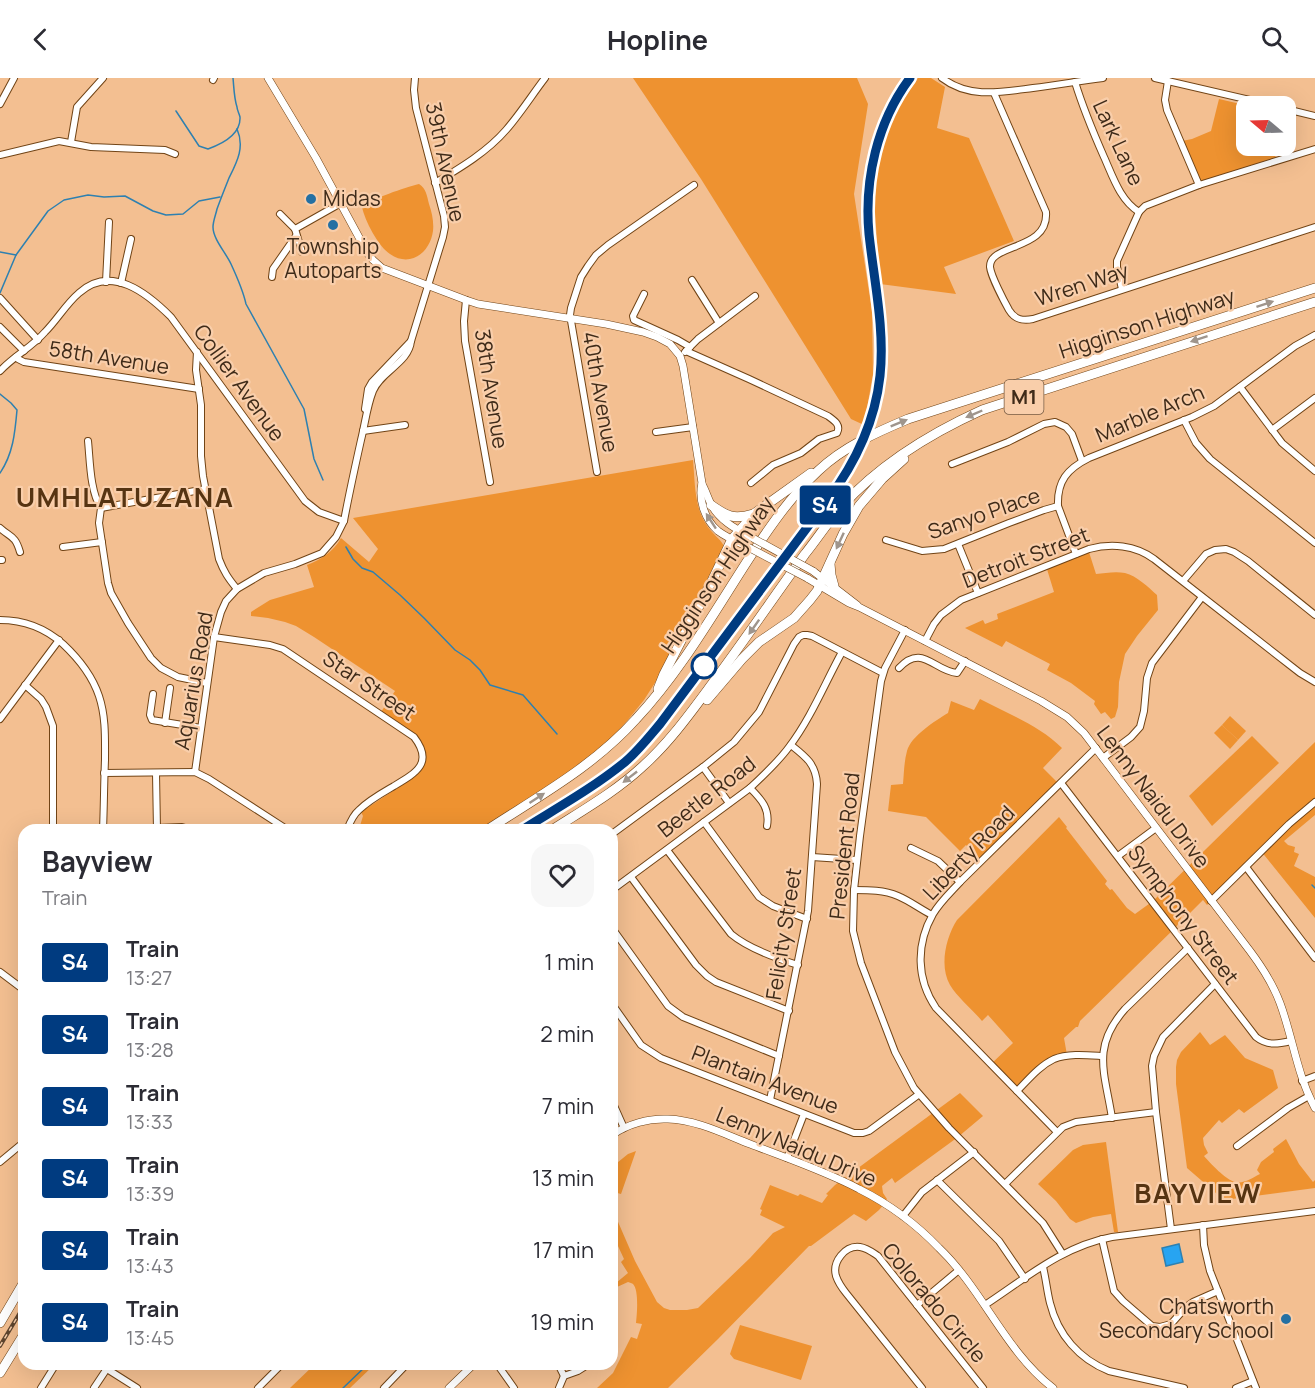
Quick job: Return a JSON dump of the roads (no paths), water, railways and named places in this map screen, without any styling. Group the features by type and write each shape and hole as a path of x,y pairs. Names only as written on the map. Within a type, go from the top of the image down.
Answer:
{"highway":[{"name":"Higginson Highway","path":"496,824 594,759 637,719 676,670 779,513 819,469 843,452 908,419 1315,288"},
{"name":"Higginson Highway","path":"561,824 611,792 642,768 665,744 741,644 828,523 841,507 882,468 927,437 982,410 1315,302"},
{"path":"689,714 703,706 742,658 759,642 794,618 810,600 850,519 859,506 890,470 927,437"},
{"path":"657,695 664,674 732,539 755,513 808,474 819,469"},
{"path":"711,505 735,517 755,513"},
{"path":"830,562 834,586"},
{"path":"0,1323 18,1292"},
{"path":"0,1373 18,1344"}],"street":[{"path":"1,101 14,78"},
{"path":"71,142 77,107 103,78"},
{"path":"268,78 373,260 386,270 466,300 493,307 624,327 651,335 670,345 680,356 683,366 704,494 711,505"},
{"name":"39th Avenue","path":"415,78 416,108 445,227 429,286"},
{"path":"435,183 479,154 497,139 545,78"},
{"path":"942,78 969,91 994,93 1059,81 1075,82 1103,78"},
{"path":"1155,78 1236,97"},
{"path":"1168,81 1165,105 1199,185"},
{"name":"Lark Lane","path":"1075,82 1082,106 1119,190 1128,203 1139,212"},
{"name":"Wren Way","path":"994,93 1046,212 1045,223 1036,237 997,255 990,266 1011,314 1020,320 1026,321 1315,227"},
{"path":"1296,111 1315,116"},
{"path":"0,155 55,141 91,147 165,150 175,154"},
{"path":"1122,289 1117,261 1139,212 1148,205 1199,185 1315,149"},
{"path":"571,318 577,288 588,266 597,255 694,185"},
{"path":"272,277 273,270 296,232 341,203"},
{"path":"280,214 296,232 302,252"},
{"path":"106,282 109,222"},
{"path":"121,283 131,239"},
{"path":"692,280 719,323"},
{"name":"Collier Avenue","path":"0,371 38,340 84,288 106,282 121,283 139,291 171,317 305,501 319,512 344,521"},
{"path":"344,521 365,422 365,403 376,376 411,341 429,286"},
{"path":"644,294 633,316 634,320 678,340 688,349 828,416 837,423 839,428 837,434 818,440 801,453 773,465 751,483"},
{"path":"680,356 698,339 755,296"},
{"path":"0,298 38,340"},
{"name":"38th Avenue","path":"466,300 465,341 490,482"},
{"name":"40th Avenue","path":"571,318 597,472"},
{"path":"0,327 24,351"},
{"name":"Marble Arch","path":"1058,507 1059,490 1063,479 1082,461 1214,406 1295,346 1315,335"},
{"path":"197,352 196,370 201,405 201,456 206,489 219,559 228,579 237,589"},
{"name":"58th Avenue","path":"16,357 24,362 199,389"},
{"path":"1240,387 1282,443 1315,471"},
{"path":"1272,430 1315,398"},
{"path":"1184,420 1196,443 1210,459 1315,543"},
{"path":"952,464 1008,442 1044,424 1055,422 1066,427 1072,434 1082,461"},
{"path":"363,431 405,425"},
{"path":"656,432 693,427"},
{"path":"88,441 94,489 101,508 99,523 105,572 111,593 151,658 162,668 178,677 207,683"},
{"path":"101,508 206,489"},
{"name":"Lenny Naidu Drive","path":"704,494 704,508 710,522 719,532 807,578 834,586 859,606"},
{"name":"Lenny Naidu Drive","path":"711,505 723,520 813,571 821,581 849,603 905,630 1070,719 1084,733 1250,951 1272,984 1302,1081 1315,1108"},
{"path":"1058,507 1076,554"},
{"name":"Sanyo Place","path":"886,540 922,551 944,549 1009,522 1058,507"},
{"name":"Aquarius Road","path":"195,772 214,637 226,601 237,589 264,573 296,564 322,553 336,537 344,521"},
{"path":"0,528 12,535 20,552"},
{"path":"63,548 102,542"},
{"path":"958,544 978,593"},
{"name":"Detroit Street","path":"925,641 934,624 947,610 961,600 1076,554 1100,546 1114,545 1129,547 1148,554 1300,673 1315,682"},
{"path":"1183,581 1206,554 1226,549 1248,561 1315,615"},
{"path":"1103,758 1140,727 1147,678 1152,663 1202,597"},
{"path":"0,621 16,620 32,625 59,640 83,666 99,696 104,723 103,824"},
{"name":"President Road","path":"905,630 883,673 857,860 853,932 861,963 896,1052 904,1072 918,1095 1043,1223 1062,1254"},
{"path":"618,830 703,768 734,742 754,719 799,637 812,636 883,673"},
{"name":"Star Street","path":"214,637 283,649 414,737 421,746 423,759 417,771 363,806 354,814 349,824"},
{"path":"0,719 59,640"},
{"name":"Beetle Road","path":"618,886 765,775 791,745 842,652"},
{"path":"899,668 909,660 923,658 949,672 957,673 965,662"},
{"path":"25,685 41,699 53,726 52,824"},
{"path":"165,723 170,688"},
{"path":"153,694 151,718 165,723 201,728"},
{"name":"Felicity Street","path":"770,1100 807,919 812,857 816,776 809,760 791,745"},
{"name":"Liberty Road","path":"1057,1132 941,1014 930,999 922,975 920,952 923,935 932,915 960,882 1095,748"},
{"path":"703,768 729,803"},
{"path":"104,773 195,772 279,824"},
{"path":"156,773 157,824"},
{"name":"Symphony Street","path":"1061,783 1258,1040 1272,1044 1291,1041"},
{"path":"750,788 766,806 769,818 767,826"},
{"path":"1211,901 1289,824 1315,802"},
{"path":"704,822 759,897 773,906 807,919"},
{"path":"1118,856 1156,828"},
{"path":"911,848 938,861 960,882"},
{"path":"667,850 731,934 741,942 798,965"},
{"path":"812,857 857,860"},
{"path":"1245,867 1315,958"},
{"path":"631,877 696,965 707,976 789,1011"},
{"path":"855,890 889,893 932,915"},
{"path":"618,936 668,1006 678,1014 779,1056"},
{"path":"1112,1118 1102,1056 1106,1037 1116,1019 1188,948"},
{"path":"0,972 18,986"},
{"path":"1171,1229 1152,1066 1158,1045 1170,1029 1215,984"},
{"name":"Plantain Avenue","path":"618,1012 641,1044 661,1058 854,1133 862,1134 874,1128 918,1095"},
{"path":"1017,1091 1039,1069 1053,1059 1064,1056 1102,1056"},
{"path":"1302,1081 1315,1076"},
{"path":"1237,1146 1288,1108 1309,1096"},
{"path":"1005,1184 1063,1127 1076,1122 1156,1112"},
{"path":"618,1114 624,1128"},
{"path":"787,1158 804,1114"},
{"name":"Lenny Naidu Drive","path":"618,1132 655,1119 700,1125 859,1188 903,1216 940,1248 985,1305 1016,1352 1036,1374 1053,1388"},
{"path":"0,1162 18,1148"},
{"path":"903,1216 919,1195 974,1152"},
{"path":"937,1180 999,1241 1025,1279"},
{"path":"985,1305 1062,1254 1102,1239 1315,1211"},
{"path":"1203,1225 1206,1259 1256,1388"},
{"path":"1102,1239 1114,1291 1152,1326 1160,1327 1171,1324 1193,1302 1218,1291"},
{"name":"Colorado Circle","path":"922,1388 836,1278 839,1257 848,1250 863,1248 878,1256 983,1388"},
{"path":"1042,1267 1056,1321 1065,1338 1081,1354 1103,1368 1116,1373 1184,1388"},
{"path":"917,1305 959,1270"},
{"path":"41,1388 52,1370"},
{"path":"94,1388 105,1370"},
{"path":"113,1370 137,1388"},
{"path":"258,1388 276,1370"},
{"path":"384,1388 401,1370"},
{"path":"449,1388 468,1370"},
{"path":"501,1370 514,1388"},
{"path":"561,1370 564,1376"},
{"path":"559,1388 564,1376 580,1370"},
{"path":"1236,1388 1253,1381"}],"water":[{"path":"1179,1244 1183,1262 1166,1266 1162,1248"}],"waterway":[{"path":"176,111 199,146 208,149 225,141 234,134 240,117 235,100 233,78"},
{"path":"237,129 240,142 239,154 217,209 213,222 214,232 242,289 246,304 304,409 314,459 323,480"},
{"path":"0,293 16,255 48,211 64,200 88,195 125,196 153,211 166,215 183,214 199,201 220,197"},
{"path":"0,252 16,255"},
{"path":"0,394 17,410 11,451 0,473"},
{"path":"346,547 362,568 373,572 400,595 455,650 470,660 490,685 523,695 557,734"},
{"path":"1312,885 1315,888"},
{"path":"343,1388 362,1370"}],"railway":[{"path":"872,416 880,367 880,343 868,220 870,183 883,128 890,110 910,78"},
{"path":"525,824 607,772 636,747 664,714 837,481"},
{"path":"0,1346 18,1316"}],"train":[{"name":"S4","path":"532,824 606,776 626,761 646,741 827,501 854,457 872,416 880,373 880,326 868,218 870,174 883,127 910,78"}],"place":[{"name":"Midas","path":"311,199"},
{"name":"Township Autoparts","path":"333,225"},
{"name":"Chatsworth Secondary School","path":"1286,1319"}],"district":[{"name":"UMHLATUZANA","path":"125,498"},
{"name":"BAYVIEW","path":"1198,1194"}]}
